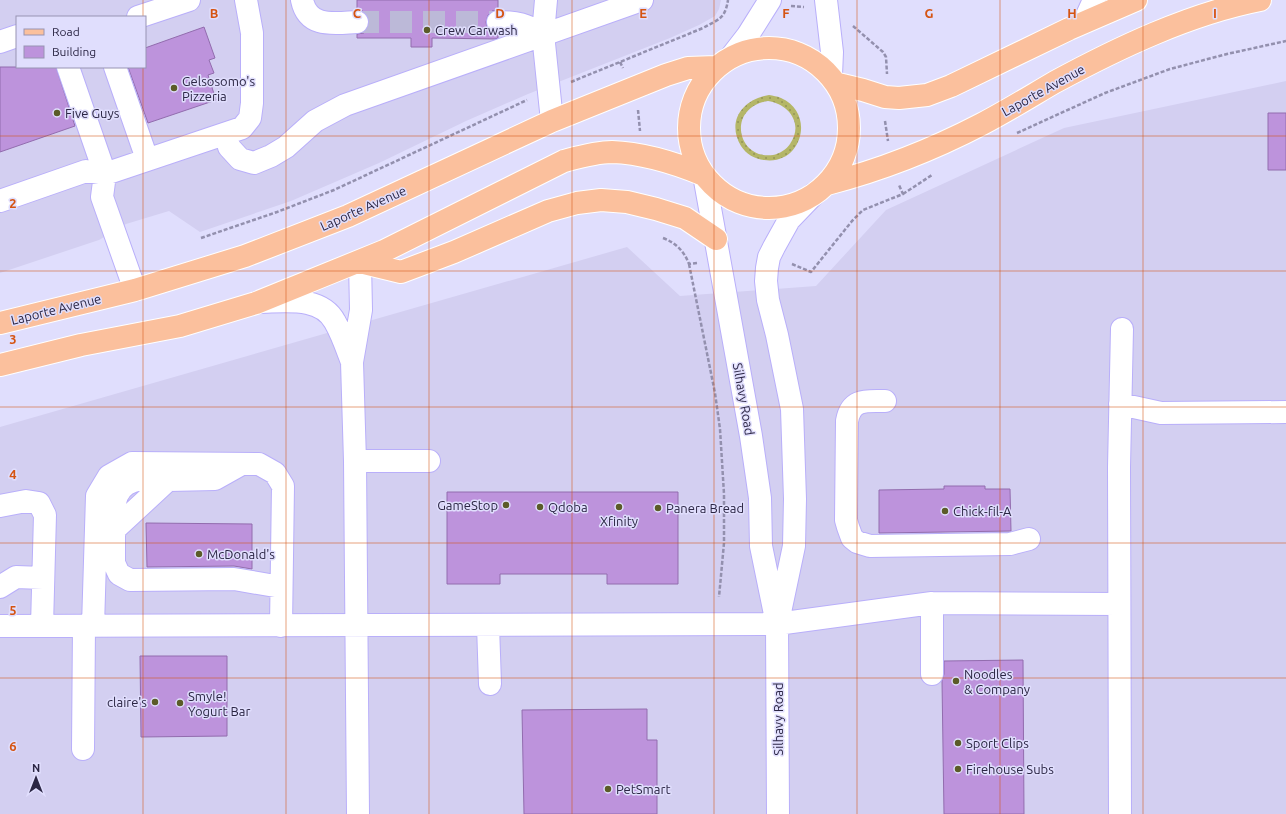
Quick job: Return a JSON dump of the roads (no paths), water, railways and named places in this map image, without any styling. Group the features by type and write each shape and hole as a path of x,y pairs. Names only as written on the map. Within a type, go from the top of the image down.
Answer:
{"main road":[{"path":"834,80 885,97 900,98 927,95 951,86 1084,22 1136,0"},
{"name":"Laporte Avenue","path":"821,189 920,154 981,124 1055,82 1133,43 1212,13 1260,0"},
{"path":"773,47 795,51 814,61 834,80 846,101 850,118 850,136 846,154 838,170 821,189 793,205 770,208 746,205 724,194 704,175 694,157 690,143 690,115 698,89 723,62 751,49 773,47"},
{"name":"Laporte Avenue","path":"0,323 135,290 245,256 348,216 552,121 666,75 688,68 723,62"},
{"path":"0,365 81,345 180,326 256,302 360,262 412,238 564,161 587,155 611,152 636,155 681,166 704,175"},
{"path":"360,262 401,272 454,252 548,211 577,203 601,200 627,202 685,218 716,240"}],"street":[{"path":"141,16 188,0"},
{"path":"0,201 86,171 105,174 242,128 250,118 252,103 252,33 246,0"},
{"path":"302,0 307,13 316,21 327,23 357,22"},
{"path":"546,0 543,34 552,121"},
{"path":"226,134 229,147 240,159 254,163 286,148 315,121 345,106 543,34 642,0"},
{"path":"1084,22 1094,0"},
{"path":"723,62 778,3"},
{"path":"817,3 832,52 834,80"},
{"path":"498,22 515,22 529,26 543,34"},
{"path":"0,42 16,36"},
{"path":"68,68 105,174 102,197 135,290"},
{"path":"115,68 147,159"},
{"name":"Silhavy Road","path":"704,175 760,498 760,546 777,624 778,814"},
{"name":"Silhavy Road","path":"777,624 794,546 795,499 792,409 777,335 768,300 766,282 767,268 774,247 789,220 821,189"},
{"path":"358,814 356,751 357,626 355,462 352,362 361,310 360,262"},
{"path":"256,302 302,302 324,308 335,321 352,362"},
{"path":"1120,814 1119,467 1122,329"},
{"path":"885,401 865,401 853,407 848,413 846,520 852,538 857,542 870,546 1010,544 1029,539"},
{"path":"1120,404 1161,413 1286,412"},
{"path":"355,462 429,461"},
{"path":"83,749 88,626 97,496 109,476 132,463 259,464 275,473 282,486 281,626"},
{"path":"242,464 215,479 168,480 114,530 114,563 119,574 130,580 234,579 281,587"},
{"path":"0,506 26,501 39,504 45,515 42,626"},
{"path":"0,587 16,577 43,578"},
{"path":"932,603 932,674"},
{"path":"0,626 777,624 932,603 1119,604"},
{"path":"488,625 490,684"}],"tunnel":[{"path":"357,22 498,22"}],"place":[{"name":"Crew Carwash","path":"427,30"},
{"name":"Gelsosomo's Pizzeria","path":"174,88"},
{"name":"Five Guys","path":"57,113"},
{"name":"GameStop","path":"506,505"},
{"name":"Qdoba","path":"540,507"},
{"name":"Xfinity","path":"619,507"},
{"name":"Panera Bread","path":"658,508"},
{"name":"Chick-fil-A","path":"945,511"},
{"name":"McDonald's","path":"199,554"},
{"name":"Noodles & Company","path":"956,681"},
{"name":"claire's","path":"155,702"},
{"name":"Smyle! Yogurt Bar","path":"180,703"},
{"name":"Sport Clips","path":"958,743"},
{"name":"Firehouse Subs","path":"958,769"},
{"name":"PetSmart","path":"608,789"}]}
